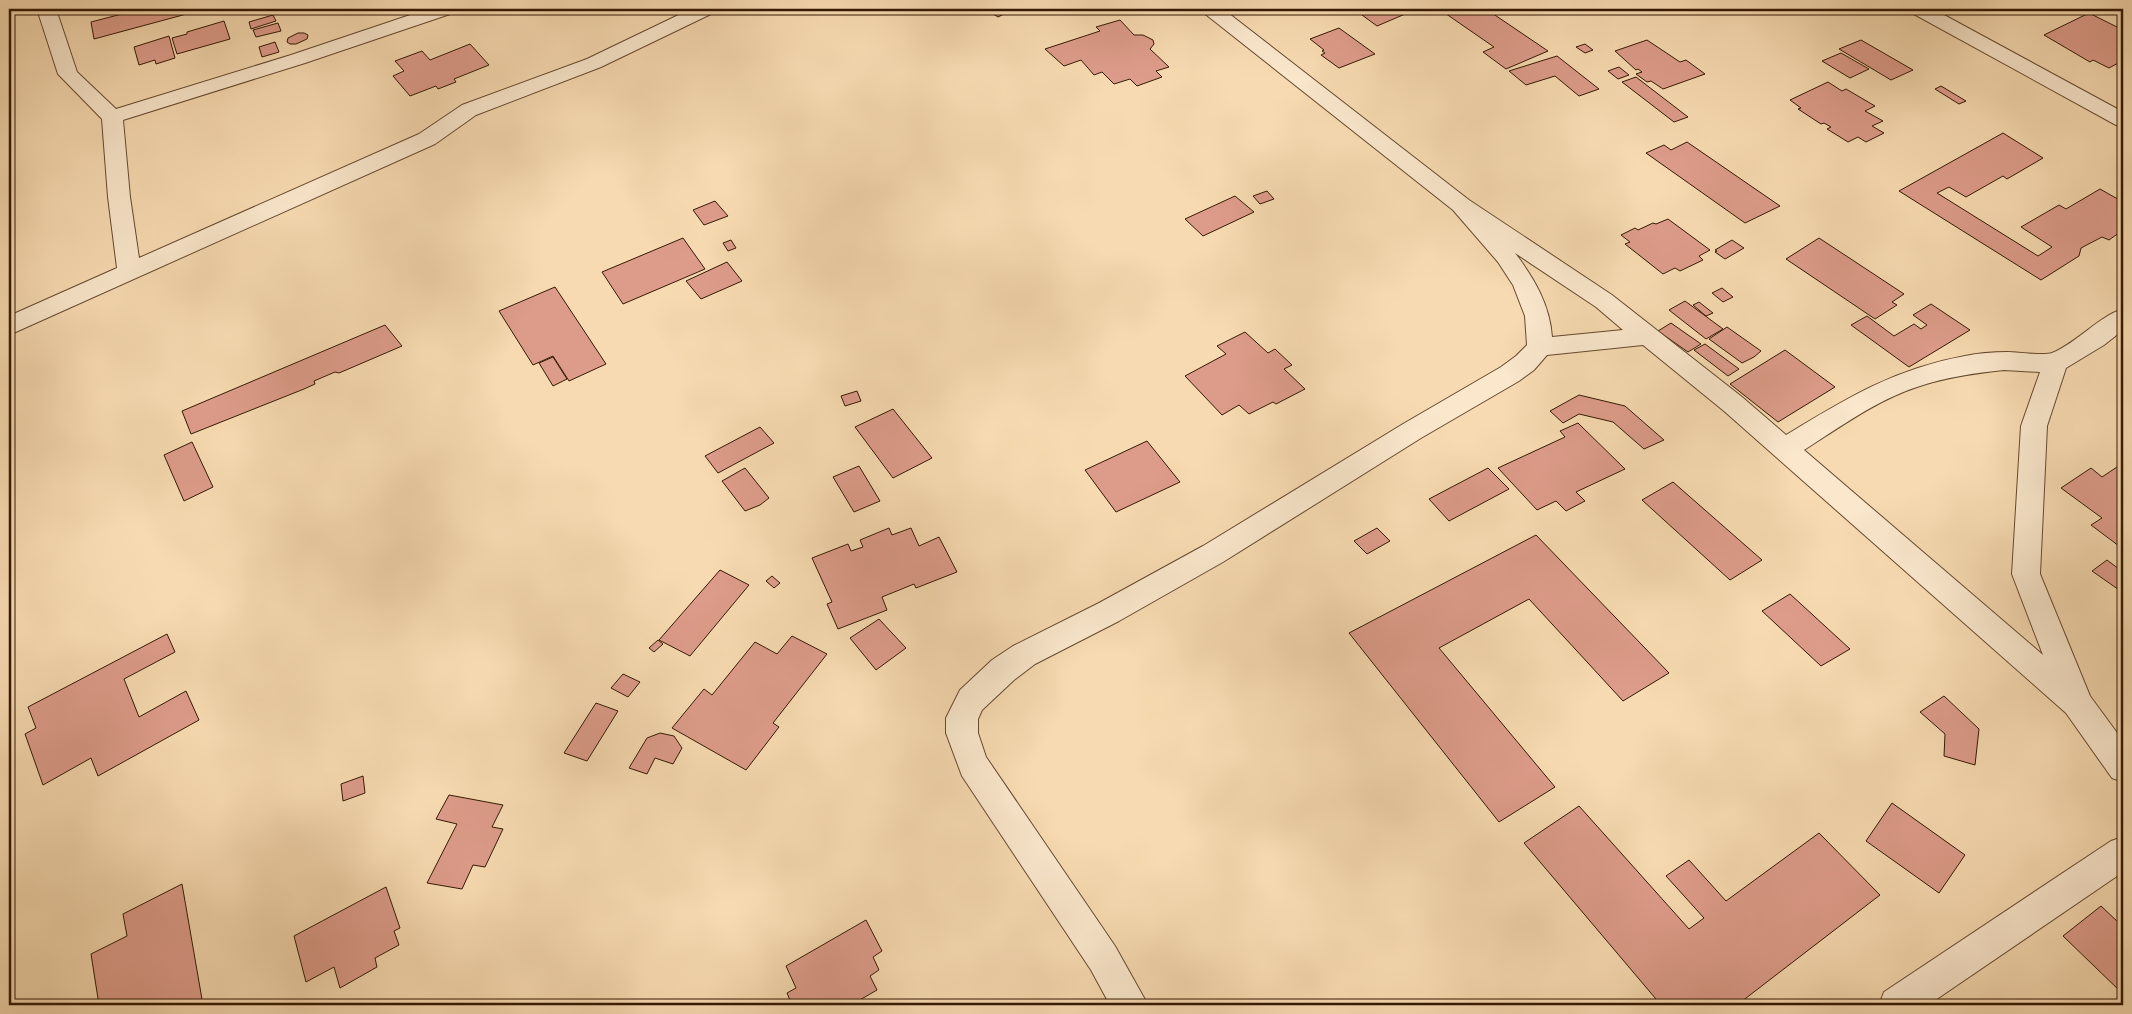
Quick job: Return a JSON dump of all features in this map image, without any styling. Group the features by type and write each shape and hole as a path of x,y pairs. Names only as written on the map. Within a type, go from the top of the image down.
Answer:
{"street":[{"path":"47,9 68,74 112,116 119,197 129,271"},
{"path":"112,116 298,59 446,9"},
{"path":"9,326 427,139 469,110 594,63 706,9"},
{"path":"1211,9 1461,205 1571,277 1604,301 1733,404 2077,703 2123,767"},
{"path":"1919,9 2123,120"},
{"path":"1461,205 1500,249 1531,297 1539,325 1540,346"},
{"path":"1784,449 1862,401 1910,380 1966,365 2004,360 2055,363 2095,339 2123,318"},
{"path":"1130,1005 1103,958 973,765 962,733 962,718 971,700 1003,670 1024,656 1109,612 1213,554 1412,431 1510,374 1525,363 1540,346 1648,336"},
{"path":"2055,363 2034,426 2026,574 2077,703"},
{"path":"1897,1005 2123,853"}],"building":[{"path":"141,9 205,9 94,39 91,22"},
{"path":"996,9 1004,14 998,17 990,12"},
{"path":"1376,9 1417,9 1377,26 1362,15"},
{"path":"1439,9 1486,9 1548,51 1506,69 1483,52 1494,47"},
{"path":"2089,13 2123,30 2120,31 2123,33 2122,61 2109,68 2093,60 2090,62 2044,35"},
{"path":"273,15 276,21 251,29 249,22"},
{"path":"1120,20 1134,35 1143,35 1153,40 1154,44 1150,49 1169,67 1156,71 1162,77 1137,86 1130,79 1114,84 1102,72 1094,75 1081,60 1064,66 1045,49 1100,31 1096,27"},
{"path":"224,21 230,39 177,54 172,38"},
{"path":"278,23 281,31 256,37 253,30"},
{"path":"1339,28 1375,54 1339,68 1321,55 1325,53 1322,51 1324,50 1310,39"},
{"path":"298,33 308,35 307,39 296,44 287,42 288,38"},
{"path":"169,36 175,58 156,64 155,60 139,65 134,47"},
{"path":"1647,40 1680,62 1686,60 1705,74 1663,89 1651,81 1647,82 1636,74 1642,72 1638,69 1636,70 1615,51"},
{"path":"1861,40 1913,70 1891,80 1839,49"},
{"path":"275,42 279,52 262,57 259,47"},
{"path":"470,44 489,65 454,79 456,82 438,89 436,86 410,96 393,76 404,71 395,61 422,51 430,60"},
{"path":"1585,44 1593,50 1585,53 1576,47"},
{"path":"1841,53 1869,69 1850,78 1822,61"},
{"path":"1557,56 1599,89 1579,96 1555,76 1526,85 1509,71"},
{"path":"1619,67 1629,75 1618,79 1608,71"},
{"path":"1636,77 1688,117 1674,122 1622,82"},
{"path":"1828,82 1842,91 1846,89 1875,106 1865,111 1883,121 1872,126 1884,133 1866,142 1858,137 1848,142 1827,129 1831,127 1824,123 1821,124 1798,109 1801,108 1790,100"},
{"path":"1941,86 1966,101 1959,104 1935,89"},
{"path":"2003,133 2043,158 2007,179 2003,176 1966,197 1949,187 1937,193 2038,256 2052,247 2021,227 2059,205 2066,209 2100,189 2123,202 2123,230 2109,240 2102,237 2081,248 2079,256 2041,280 1899,191"},
{"path":"1687,142 1780,206 1745,223 1646,153 1664,145 1671,150"},
{"path":"1267,191 1274,199 1260,204 1253,196"},
{"path":"1235,196 1254,212 1203,236 1185,219"},
{"path":"715,201 728,216 704,225 693,210"},
{"path":"1668,219 1710,250 1699,256 1703,260 1680,271 1675,268 1663,274 1625,244 1630,242 1621,235 1635,228 1638,230"},
{"path":"683,238 705,269 623,304 602,272"},
{"path":"1819,238 1904,294 1892,302 1897,305 1875,319 1786,259"},
{"path":"731,240 736,248 728,251 723,243"},
{"path":"1732,240 1744,248 1725,259 1715,252 1717,251 1715,250"},
{"path":"727,262 742,281 701,299 686,281"},
{"path":"555,287 606,364 569,381 553,356 533,365 499,311"},
{"path":"1722,288 1733,297 1723,302 1712,293"},
{"path":"1685,301 1723,329 1706,339 1669,310"},
{"path":"1699,302 1713,313 1706,316 1693,305"},
{"path":"1931,304 1970,330 1909,367 1851,325 1867,316 1894,336 1914,324 1921,329 1927,325 1913,315"},
{"path":"1671,323 1701,344 1688,352 1658,331"},
{"path":"385,325 402,346 339,373 335,372 314,381 315,384 304,389 191,434 182,411"},
{"path":"1727,327 1761,351 1742,363 1709,339"},
{"path":"1245,332 1268,353 1275,349 1292,365 1284,369 1305,389 1276,404 1273,402 1249,414 1239,405 1222,415 1185,376 1226,354 1217,346"},
{"path":"1705,344 1739,369 1728,376 1694,350"},
{"path":"1785,350 1835,387 1778,422 1730,384"},
{"path":"553,357 567,379 553,386 539,363"},
{"path":"857,391 861,401 845,406 841,396"},
{"path":"1579,395 1625,406 1664,440 1644,449 1613,422 1579,414 1563,423 1550,411"},
{"path":"893,409 932,458 893,478 855,427"},
{"path":"1578,423 1625,469 1576,492 1585,501 1566,511 1556,501 1537,510 1498,468 1565,437 1560,431"},
{"path":"760,427 774,443 718,473 705,456"},
{"path":"1147,441 1180,482 1116,512 1085,470"},
{"path":"192,442 213,487 184,501 164,455"},
{"path":"2123,463 2123,549 2091,525 2102,518 2061,488 2091,468 2102,477"},
{"path":"859,466 880,501 854,512 833,477"},
{"path":"745,468 769,498 760,505 745,511 722,481"},
{"path":"1488,468 1509,489 1449,521 1429,499"},
{"path":"1673,482 1762,560 1730,580 1642,500"},
{"path":"889,528 892,535 911,528 919,546 939,537 957,572 916,588 914,584 882,597 887,610 838,629 827,604 832,602 812,558 848,544 851,551 863,547 860,540"},
{"path":"1377,528 1390,541 1367,554 1354,541"},
{"path":"1536,535 1669,673 1623,701 1529,599 1439,648 1555,787 1499,822 1349,633"},
{"path":"2107,560 2123,572 2122,592 2092,571"},
{"path":"720,570 749,585 690,656 659,640"},
{"path":"772,576 780,583 774,588 766,581"},
{"path":"1790,594 1850,649 1821,666 1762,611"},
{"path":"879,619 906,648 876,670 850,638"},
{"path":"167,634 175,652 124,679 139,717 186,691 199,720 98,776 91,758 43,785 25,734 36,728 28,707"},
{"path":"792,636 827,654 773,723 779,727 746,770 672,728 704,689 712,695 755,642 777,654"},
{"path":"658,640 663,644 654,652 649,648"},
{"path":"623,674 640,682 628,697 611,688"},
{"path":"1944,696 1979,729 1975,765 1944,756 1945,734 1920,712"},
{"path":"596,703 618,711 587,761 564,753"},
{"path":"660,733 674,736 682,748 673,764 655,758 647,774 629,768 647,738"},
{"path":"363,776 365,793 343,801 341,784"},
{"path":"449,795 503,805 492,827 503,829 485,867 473,865 462,889 427,883 457,824 436,819"},
{"path":"1892,803 1965,855 1939,893 1866,841"},
{"path":"1579,806 1689,929 1704,918 1666,876 1689,860 1726,901 1819,833 1880,895 1737,1005 1661,1005 1524,843"},
{"path":"182,884 203,1005 99,1005 91,954 127,936 123,914"},
{"path":"386,887 400,928 394,931 399,945 375,958 377,967 340,988 334,967 306,982 294,936"},
{"path":"2101,906 2119,923 2123,919 2123,994 2063,936"},
{"path":"866,920 882,951 873,957 879,970 870,976 877,990 851,1005 834,1005 832,1000 823,1005 792,1005 787,993 796,988 786,966"}]}
